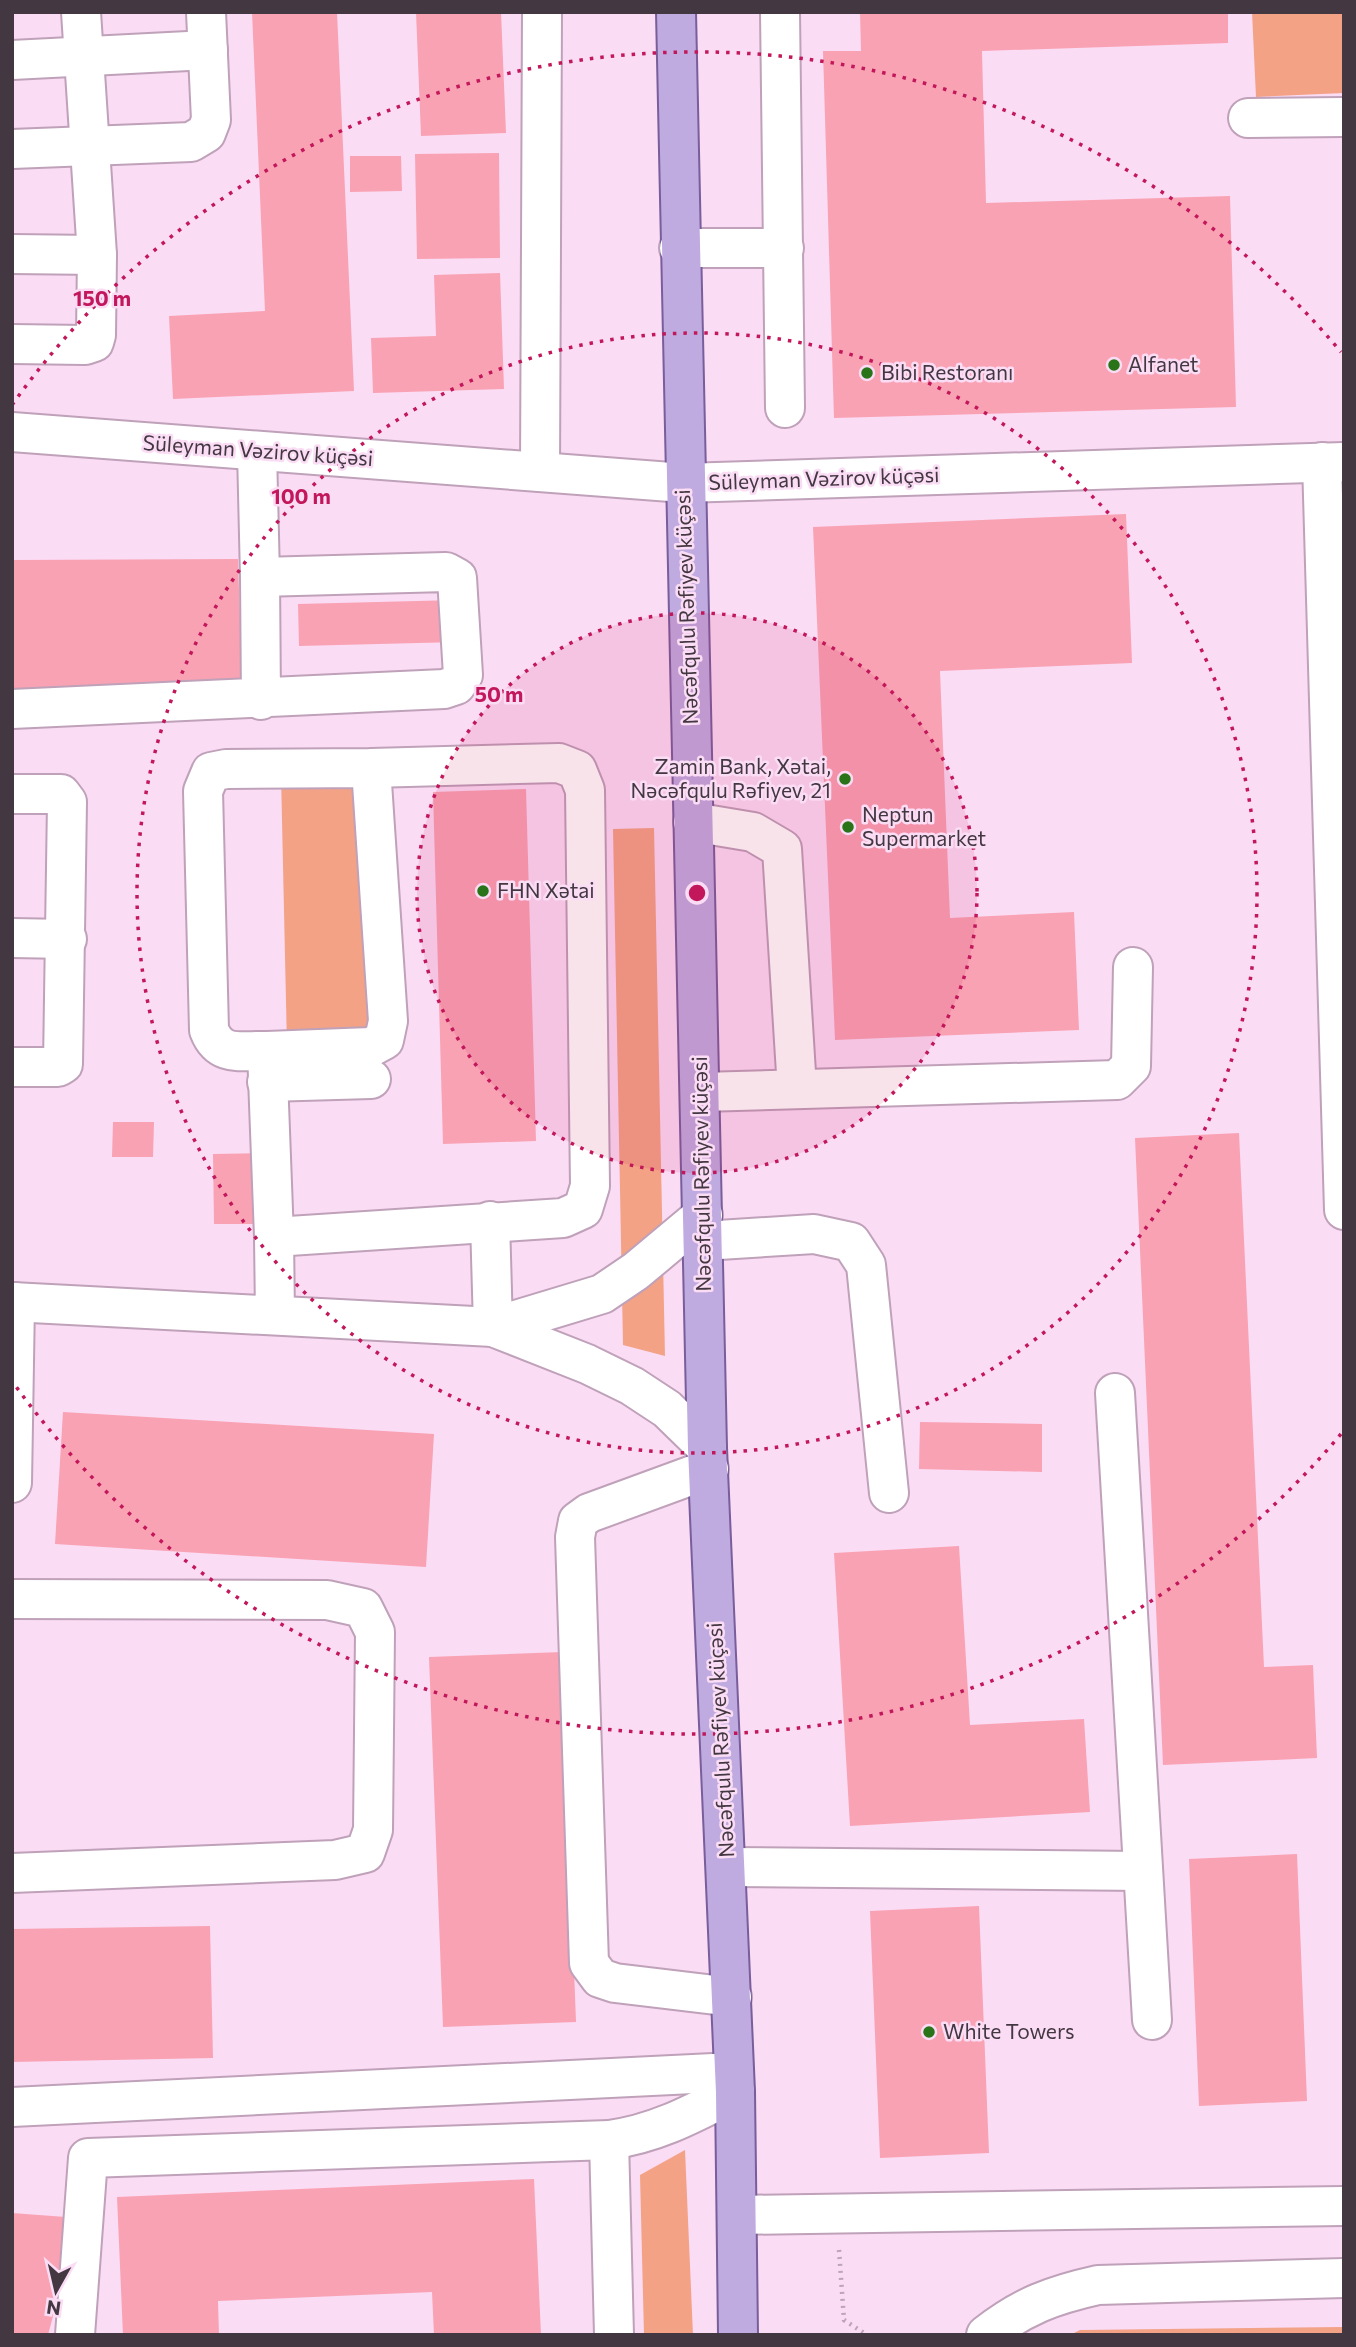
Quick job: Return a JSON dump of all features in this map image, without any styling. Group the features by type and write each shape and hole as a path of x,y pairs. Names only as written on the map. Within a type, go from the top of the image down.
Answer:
{"main road":[{"name":"Nəcəfqulu Rəfiyev küçəsi","path":"676,12 684,483 708,1459 735,2082 738,2335"}],"street":[{"path":"12,344 85,345 94,342 97,256 81,12"},
{"path":"12,149 191,142 206,133 211,120 206,12"},
{"path":"540,472 542,12"},
{"path":"780,12 785,408"},
{"path":"12,60 208,50"},
{"path":"1248,118 1344,117"},
{"path":"679,248 784,248"},
{"path":"12,254 97,256"},
{"name":"Süleyman Vəzirov küçəsi","path":"12,432 684,483 1333,462"},
{"path":"257,451 261,699"},
{"path":"1333,462 1344,1210"},
{"path":"12,709 444,690 456,685 463,675 460,588 457,578 446,572 260,577"},
{"path":"274,1237 490,1220 563,1218 583,1209 590,1186 585,790 577,770 559,763 226,769 211,772 203,791 209,1030 214,1042 223,1050 267,1067 371,1079"},
{"path":"267,1067 370,1047 384,1040 387,1021 371,768"},
{"path":"12,794 49,792 61,794 67,802 64,1064 58,1067 12,1067"},
{"path":"693,822 753,832 782,849 797,1089"},
{"path":"12,938 67,939"},
{"path":"701,1092 1117,1080 1131,1066 1133,967"},
{"path":"267,1067 275,1315"},
{"path":"490,1220 493,1326"},
{"path":"12,1483 14,1302 493,1326 603,1294 703,1228 814,1234 851,1242 866,1265 889,1493"},
{"path":"493,1326 587,1364 632,1386 667,1409 708,1459 589,1513 578,1521 575,1536 589,1963 600,1978 615,1983 732,1997"},
{"path":"1115,1393 1152,2020"},
{"path":"12,1600 327,1600 363,1608 375,1632 375,1645 373,1830 365,1853 335,1860 12,1873"},
{"path":"727,1867 1142,1871"},
{"path":"12,2107 735,2082"},
{"path":"88,2158 635,2137 672,2124 735,2082"},
{"path":"75,2335 88,2158 88,2104"},
{"path":"609,2140 614,2335"},
{"path":"737,2215 1344,2206"},
{"path":"986,2335 1014,2312 1059,2293 1098,2285 1344,2278"}],"path":[{"path":"836,2214 845,2320 867,2335"}],"shaded area":[{"path":"1252,12 1344,12 1344,93 1256,97"},
{"path":"384,773 389,1045 287,1047 281,775"},
{"path":"654,828 665,1356 623,1345 613,829"},
{"path":"685,2150 693,2335 644,2335 640,2175"},
{"path":"1344,2327 1344,2335 1070,2335 1080,2330"}],"building":[{"path":"252,12 337,12 354,391 173,399 169,316 265,311"},
{"path":"416,12 501,12 506,133 421,136"},
{"path":"860,12 1228,12 1228,43 982,51 986,203 1230,196 1236,407 834,418 823,51 861,51"},
{"path":"499,153 500,258 417,259 415,154"},
{"path":"350,156 401,156 402,191 350,192"},
{"path":"500,273 504,389 373,393 371,338 436,336 434,275"},
{"path":"1126,514 1132,663 940,671 950,918 1074,912 1079,1030 835,1040 813,527"},
{"path":"238,559 242,682 12,691 12,560"},
{"path":"457,600 458,642 299,646 298,604"},
{"path":"526,789 536,1141 443,1144 433,792"},
{"path":"113,1122 154,1122 153,1157 112,1157"},
{"path":"1239,1133 1264,1667 1313,1665 1317,1758 1163,1765 1135,1138"},
{"path":"263,1153 264,1224 214,1224 213,1154"},
{"path":"63,1412 434,1434 426,1567 55,1544"},
{"path":"920,1422 1042,1424 1042,1472 919,1469"},
{"path":"959,1546 970,1725 1084,1719 1090,1812 850,1826 834,1553"},
{"path":"562,1652 576,2022 443,2027 429,1657"},
{"path":"1297,1854 1307,2101 1199,2106 1189,1859"},
{"name":"White Towers","path":"979,1906 989,2153 880,2158 870,1911"},
{"path":"210,1926 213,2058 12,2062 12,1929"},
{"path":"534,2179 541,2335 434,2335 432,2292 218,2301 219,2335 123,2335 117,2197"},
{"path":"12,2213 79,2218 48,2335 12,2335"}],"place":[{"name":"Alfanet","path":"1114,365"},
{"name":"‌Bibi Restoranı","path":"867,373"},
{"name":"Zamin Bank, Xətai, Nəcəfqulu Rəfiyev, 21","path":"845,779"},
{"name":"Neptun Supermarket","path":"848,827"},
{"name":"FHN Xətai","path":"483,891"},
{"name":"White Towers","path":"929,2032"}]}
